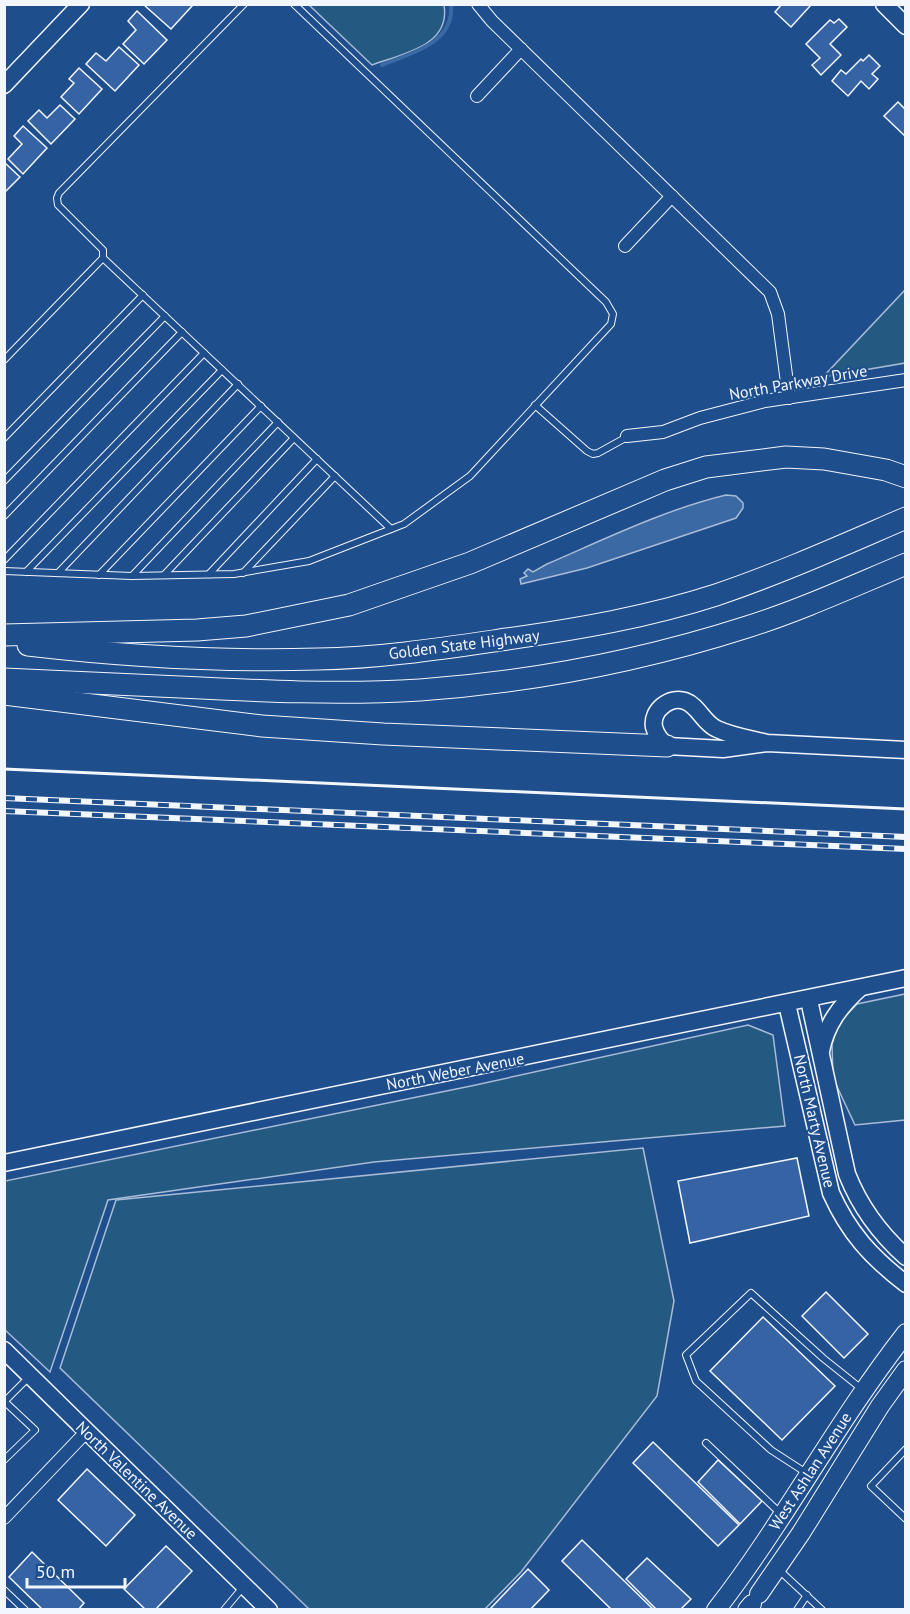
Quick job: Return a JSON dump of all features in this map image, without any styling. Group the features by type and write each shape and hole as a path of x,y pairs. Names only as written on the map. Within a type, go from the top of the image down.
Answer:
{"highway":[{"path":"4,634 150,633 246,626 350,605 470,563 665,480 706,467 786,457 825,459 896,473"},
{"name":"Golden State Highway","path":"4,643 108,654 318,659 410,652 474,644 566,630 654,612 716,595 778,572 906,518"},
{"path":"4,679 334,693 419,690 499,683 587,669 677,648 748,627 836,594 906,564"},
{"path":"4,694 262,726 395,735 667,746"}],"main road":[{"path":"4,85 81,4"},
{"path":"884,4 906,26"},
{"path":"767,743 716,729 704,720 690,704 679,700 663,706 654,719 657,735 667,746 723,749 767,743 906,750"},
{"name":"North Weber Avenue","path":"4,1163 906,978"},
{"path":"820,1058 823,1041 834,1017 845,1002 861,988"},
{"name":"North Marty Avenue","path":"808,999 842,1154 855,1192 873,1223 906,1257"},
{"name":"North Marty Avenue","path":"787,1004 831,1193 857,1239 876,1259 906,1284"},
{"name":"West Ashlan Avenue","path":"716,1610 758,1553 863,1390 906,1333"},
{"name":"North Valentine Avenue","path":"4,1350 269,1610"},
{"name":"West Ashlan Avenue","path":"754,1604 880,1406 906,1370"},
{"path":"754,1604 784,1537 782,1516"}],"street":[{"path":"478,4 521,49 770,292 778,314 789,398"},
{"path":"477,96 521,49"},
{"path":"625,246 672,196"},
{"name":"North Parkway Drive","path":"627,436 663,432 731,409 765,401 906,380"},
{"path":"4,1518 87,1431"}],"lane":[{"path":"244,4 59,193 58,205 102,250 103,258 391,529"},
{"path":"4,571 132,576 243,573 309,561 404,524 470,476 610,324 613,314 606,302 294,4"},
{"path":"4,360 103,258"},
{"path":"4,438 143,295"},
{"path":"4,481 165,316"},
{"path":"4,516 182,332"},
{"path":"4,560 204,353"},
{"path":"26,572 222,370"},
{"path":"58,573 238,384"},
{"path":"535,405 586,451 593,454 627,436"},
{"path":"99,575 261,406"},
{"path":"132,576 278,422"},
{"path":"164,575 294,438"},
{"path":"209,574 317,459"},
{"path":"243,573 334,476"},
{"path":"808,1474 771,1450 696,1380 686,1355 751,1293 823,1358 863,1390"},
{"path":"4,1460 35,1430 5,1401 30,1376"},
{"path":"706,1443 782,1516"},
{"path":"906,1449 872,1486 906,1519"},
{"path":"777,1569 822,1610"},
{"path":"224,1610 244,1585"},
{"path":"4,1590 25,1610"},
{"path":"797,1610 807,1596"}],"shaded area":[{"path":"309,5 444,5 444,19 440,30 422,46 372,65"},
{"path":"905,290 905,363 823,377"},
{"path":"726,495 736,496 743,503 743,508 736,518 587,568 521,584 520,579 527,576 524,573 528,569 533,572 635,526"},
{"path":"905,994 905,1120 855,1125 833,1078 832,1044 839,1023 857,1004"},
{"path":"748,1025 773,1035 785,1126 374,1162 108,1200 50,1372 5,1330 5,1181 471,1086"},
{"path":"643,1148 674,1301 657,1396 521,1572 485,1609 309,1609 60,1368 116,1200"}],"building":[{"path":"190,4 192,6 171,29 144,5"},
{"path":"782,4 811,5 791,27 775,12"},
{"path":"137,11 167,40 144,64 123,44 136,30 128,21"},
{"path":"839,19 847,27 830,44 841,55 821,75 812,65 820,58 806,44 830,20 834,23"},
{"path":"119,47 139,65 115,91 86,64 96,53 106,61"},
{"path":"869,55 880,66 872,74 878,79 869,89 861,81 848,96 832,81 841,70 846,74 861,59 863,61"},
{"path":"79,68 102,89 79,114 61,97 74,83 69,79"},
{"path":"898,102 904,108 906,107 906,137 884,116"},
{"path":"60,105 75,119 51,144 28,121 39,110 47,118"},
{"path":"23,126 47,148 23,174 8,159 22,144 14,136"},
{"path":"4,164 20,177 4,193"},
{"path":"797,1158 809,1216 690,1243 678,1181"},
{"path":"826,1292 868,1334 844,1358 802,1316"},
{"path":"763,1317 835,1386 782,1440 710,1371"},
{"path":"653,1442 739,1525 718,1546 633,1463"},
{"path":"718,1460 762,1501 740,1524 698,1482"},
{"path":"87,1469 135,1515 106,1546 58,1500"},
{"path":"582,1540 654,1610 612,1610 562,1561"},
{"path":"166,1546 192,1571 155,1610 146,1610 124,1589"},
{"path":"32,1552 84,1603 78,1610 43,1610 9,1577"},
{"path":"647,1558 691,1599 680,1610 657,1610 626,1579"},
{"path":"528,1569 549,1590 530,1610 489,1610"}],"waterway":[{"path":"382,65 417,51 438,38 446,29 451,4"}],"railway":[{"path":"4,798 906,837"},
{"path":"4,811 906,849"}],"wall":[{"path":"4,769 906,809"}]}
